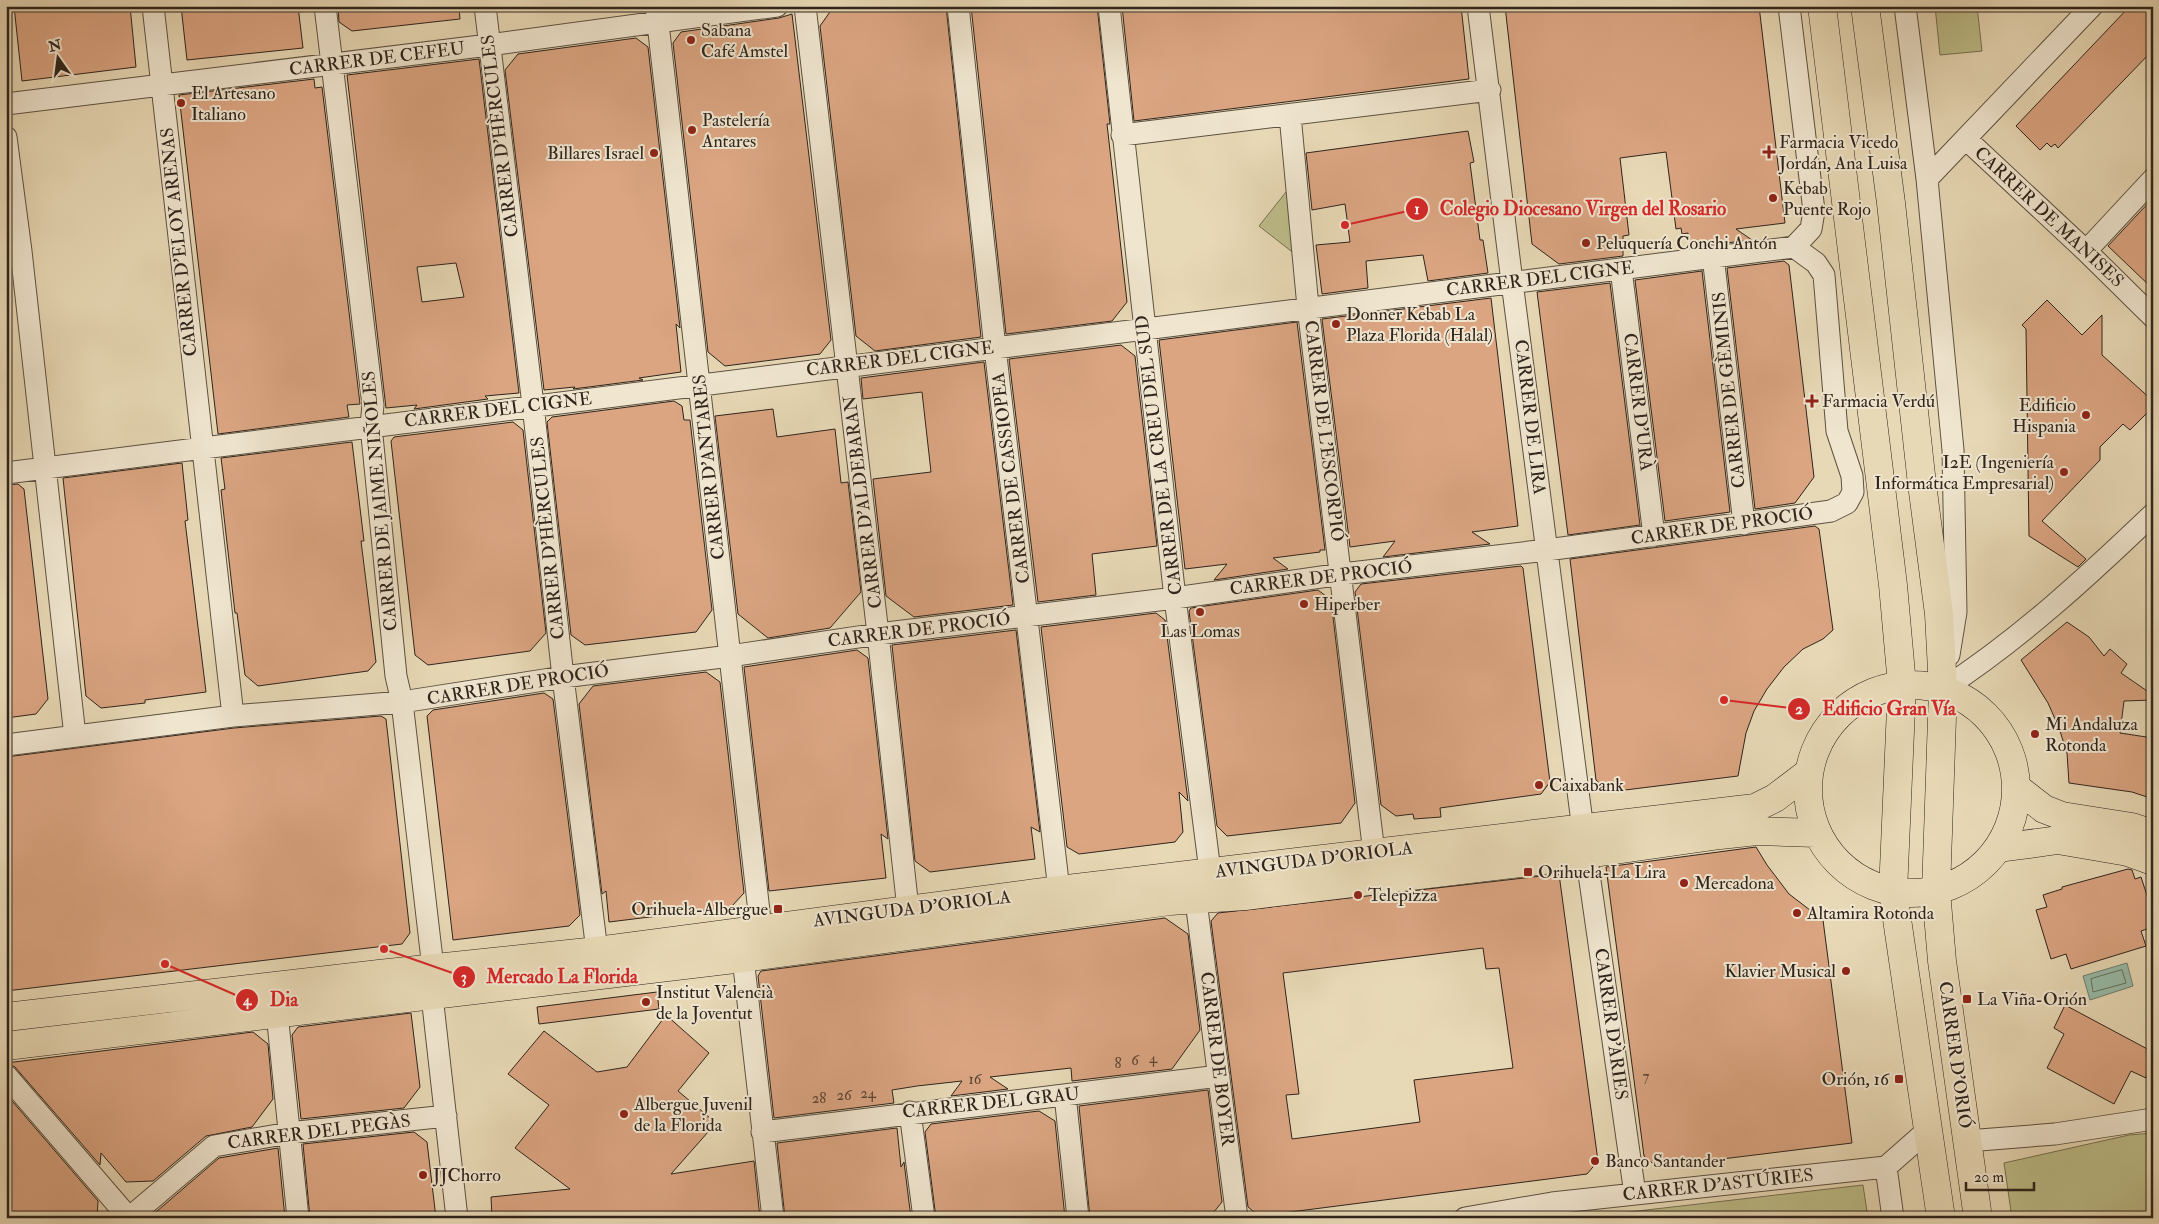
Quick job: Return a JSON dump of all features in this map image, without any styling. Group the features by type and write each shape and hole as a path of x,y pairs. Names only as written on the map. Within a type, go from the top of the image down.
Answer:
{"main road":[{"name":"CARRER D'ORIÓ","path":"1822,6 1893,585 1902,685 1893,892 1941,1218"},
{"name":"CARRER D'ORIÓ","path":"1865,6 1891,203 1922,484 1939,614 1943,689 1936,891 1942,961 1978,1218"},
{"path":"1902,685 1923,685 1943,689 1964,698 1982,711 1997,727 2008,746 2015,766 2017,788 2015,809 2009,829 1999,848 1987,863 1972,875 1955,885 1936,891 1915,894 1893,892 1861,881 1835,861 1816,833 1808,804 1808,774 1814,751 1825,731 1840,713 1865,696 1879,690 1902,685"},
{"name":"AVINGUDA D'ORIOLA","path":"6,1046 743,958 1170,901 1196,901 1538,861 1584,841 1754,808 1775,798 1808,774"},
{"path":"2017,788 2044,809 2062,816 2132,827 2153,834"},
{"name":"AVINGUDA D'ORIOLA","path":"6,1017 597,951 908,909 1374,853 1757,831 1816,833"},
{"path":"1999,848 2058,840 2128,852 2153,861"}],"street":[{"name":"CARRER D'ELOY ARENAS","path":"153,6 201,448 233,716"},
{"name":"CARRER DE JAIME NIÑOLES","path":"325,6 372,405 371,426 396,676 402,702 433,968 432,996 457,1218"},
{"name":"CARRER D'HÈRCULES","path":"485,6 533,405 563,677 597,951"},
{"name":"CARRER DE CEFEU","path":"6,104 489,44 657,14 777,6"},
{"name":"CARRER D'ALDEBARAN","path":"805,6 848,365 908,909"},
{"name":"CARRER DE CASSIOPEA","path":"958,6 995,348 1059,890"},
{"name":"CARRER DE LA CREU DEL SUD","path":"1109,6 1175,598 1210,872"},
{"name":"CARRER DE LIRA","path":"1478,6 1584,841"},
{"path":"1789,6 1814,211 1811,229 1794,247"},
{"path":"1905,6 1927,180 1953,450 1956,612 1943,689"},
{"path":"1927,180 2092,6"},
{"name":"CARRER D'ANTARES","path":"657,14 762,928"},
{"path":"1122,134 1490,90"},
{"name":"CARRER DE L'ESCORPIÓ","path":"1290,115 1308,307 1342,574 1374,853"},
{"path":"6,137 14,251 44,468 74,736"},
{"name":"CARRER DE MANISES","path":"1966,139 2086,251 2153,317"},
{"path":"2086,251 2153,180"},
{"name":"CARRER DEL CIGNE","path":"6,473 848,365 1794,247"},
{"name":"CARRER DE PROCIÓ","path":"6,745 233,716 402,702 563,677 730,656 878,634 1175,598 1342,574 1547,550 1744,524 1831,510 1848,503 1853,492 1852,476 1837,431 1824,275 1816,263 1794,247"},
{"name":"CARRER DE GÈMINIS","path":"1713,256 1744,524"},
{"name":"CARRER D'URÀ","path":"1621,269 1654,536"},
{"path":"1943,689 1982,664 2043,616 2153,514"},
{"name":"CARRER D'ÀRIES","path":"1584,841 1636,1194"},
{"path":"1196,901 1210,872"},
{"name":"CARRER DE BOYER","path":"1196,901 1238,1218"},
{"path":"743,958 773,1218"},
{"path":"276,1013 298,1218"},
{"path":"6,1075 129,1218"},
{"name":"CARRER DEL GRAU","path":"762,1132 910,1112 1220,1076"},
{"path":"1065,1095 1078,1218"},
{"path":"910,1112 924,1218"},
{"name":"CARRER DEL PEGÀS","path":"129,1218 214,1146 289,1133 446,1116"},
{"path":"1967,1141 2055,1134 2153,1119"},
{"path":"1893,1218 1886,1167 1928,1130"},
{"name":"CARRER D'ASTÚRIES","path":"1465,1218 1552,1203 1886,1167"}],"shaded area":[{"path":"1935,6 1977,6 1982,51 1940,55"},
{"path":"1290,187 1300,258 1259,226"},
{"path":"2153,1133 2153,1218 2012,1218 2004,1163 2129,1135"},
{"path":"1863,1185 1868,1218 1577,1218"}],"water":[{"path":"2127,963 2133,986 2090,1000 2083,976"}],"building":[{"path":"14,6 130,6 136,67 22,81"},
{"path":"181,6 298,6 303,48 187,60"},
{"path":"338,6 459,6 460,19 352,31 339,22"},
{"path":"857,6 946,6 981,337 875,351 856,336 820,26 832,9"},
{"path":"971,6 1097,6 1110,124 1107,124 1127,302 1112,321 1006,334"},
{"path":"1122,6 1461,6 1469,79 1134,121"},
{"path":"1505,6 1759,6 1785,223 1736,229 1752,240 1691,247 1688,233 1682,234 1681,228 1676,229 1666,152 1620,158 1629,235 1623,236 1623,256 1559,264 1532,244"},
{"path":"2130,6 2153,6 2153,50 2058,148 2055,144 2051,147 2047,143 2040,150 2016,126"},
{"path":"792,14 831,340 820,354 725,366 708,352 673,43 681,32 779,18"},
{"path":"636,38 648,47 680,328 676,324 681,372 639,378 643,380 573,389 575,387 544,390 505,70 518,54"},
{"path":"479,59 519,393 485,396 488,399 414,409 417,405 386,408 347,75","holes":["456,263 464,297 422,302 417,267"]},
{"path":"314,79 315,88 322,87 360,404 347,405 349,417 218,434 179,95"},
{"path":"1468,131 1474,162 1470,163 1480,240 1483,240 1488,273 1428,281 1423,255 1366,261 1368,288 1322,294 1316,245 1350,242 1345,204 1312,210 1306,153"},
{"path":"2153,198 2153,289 2108,246"},
{"path":"1784,261 1789,265 1814,477 1795,503 1755,509 1727,268"},
{"path":"1702,271 1730,512 1665,521 1635,280"},
{"path":"1610,283 1640,525 1568,535 1537,292"},
{"path":"1491,298 1518,526 1472,532 1490,544 1383,557 1395,541 1350,547 1322,319"},
{"name":"Edificio Hispania","path":"2047,300 2082,335 2102,315 2102,355 2153,401 2153,407 2130,430 2123,424 2100,447 2100,460 2042,521 2086,559 2078,567 2029,536 2026,329 2022,325"},
{"path":"1297,322 1325,550 1273,558 1288,569 1214,580 1227,564 1185,569 1159,340"},
{"path":"1121,345 1135,356 1157,546 1092,554 1096,595 1038,602 1009,359"},
{"path":"984,362 1013,605 914,617 886,596 873,479 931,472 922,392 863,399 861,378"},
{"path":"674,401 682,406 684,420 690,420 712,610 696,632 585,645 571,635 547,422 552,417"},
{"path":"773,409 777,437 835,429 841,483 848,482 861,592 830,628 768,638 738,614 715,416"},
{"path":"513,422 523,430 546,633 530,651 428,665 415,655 391,441 394,437"},
{"path":"352,442 364,541 361,541 376,662 368,671 258,686 245,675 237,613 235,613 221,490 225,489 221,458"},
{"path":"182,463 188,520 185,521 206,692 145,700 145,703 101,708 86,696 63,478"},
{"path":"18,484 24,489 48,699 36,714 6,718 6,485"},
{"path":"1815,526 1819,529 1833,630 1823,639 1803,649 1784,667 1767,689 1754,711 1746,733 1738,776 1609,792 1596,780 1570,559"},
{"path":"1521,566 1523,568 1550,782 1541,794 1440,808 1441,817 1414,819 1413,814 1396,816 1381,805 1355,592 1361,584"},
{"path":"1318,590 1331,600 1355,803 1341,823 1227,836 1217,826 1189,611 1191,608"},
{"path":"1156,613 1165,620 1188,801 1179,792 1183,832 1175,842 1079,854 1067,847 1041,627"},
{"path":"2067,622 2089,637 2104,656 2110,649 2127,664 2121,673 2153,695 2153,700 2124,701 2120,733 2153,738 2153,799 2132,792 2069,783 2067,753 2059,728 2048,703 2021,660"},
{"path":"1016,630 1040,832 1031,827 1035,859 930,872 915,861 892,645"},
{"path":"857,650 868,658 888,839 881,834 886,878 769,891 744,667"},
{"path":"706,672 720,682 744,893 731,907 609,922 606,891 602,894 579,704 593,686"},
{"path":"544,693 553,699 580,915 569,926 453,940 427,716 433,710"},
{"path":"381,716 386,719 410,933 402,944 6,991 6,757 234,728"},
{"path":"1756,847 1789,894 1823,920 1852,1143 1657,1167 1644,1156 1606,867"},
{"path":"2128,869 2132,870 2135,879 2141,877 2153,914 2153,927 2141,931 2146,946 2071,969 2066,954 2051,959 2036,910 2047,907 2043,895 2062,889 2062,887"},
{"path":"1559,874 1598,1161 1587,1174 1259,1216 1248,1207 1211,921 1218,913","holes":["1483,948 1486,969 1499,968 1513,1068 1414,1080 1420,1122 1292,1139 1286,1095 1299,1094 1283,973"]},
{"path":"1165,918 1188,934 1200,1030 1172,1069 1072,1081 1071,1068 990,1077 1008,1089 951,1096 962,1081 917,1086 892,1090 894,1103 774,1118 758,976 761,971"},
{"path":"657,992 659,1009 539,1024 537,1007"},
{"path":"2065,1005 2153,1052 2153,1064 2146,1078 2131,1071 2114,1104 2047,1068 2064,1034 2054,1028"},
{"path":"411,1013 420,1087 404,1108 301,1119 292,1035 298,1027"},
{"name":"Albergue Juvenil de la Florida","path":"666,1015 709,1053 678,1091 716,1123 671,1174 754,1161 760,1218 492,1218 491,1197 570,1189 515,1148 549,1105 508,1074 544,1031 597,1072 627,1067"},
{"path":"253,1032 268,1044 273,1099 252,1127 206,1136 153,1181 126,1182 101,1153 100,1165 15,1067 6,1063"},
{"path":"1208,1090 1222,1202 1209,1218 1090,1218 1079,1106"},
{"path":"6,1094 98,1201 97,1218 6,1218"},
{"path":"1039,1111 1055,1121 1065,1218 936,1218 925,1132 931,1124"},
{"path":"897,1128 901,1167 904,1162 911,1218 785,1218 777,1143"},
{"path":"414,1132 427,1142 436,1218 310,1218 303,1144"},
{"path":"278,1148 285,1218 149,1218 219,1158"}],"place":[{"name":"Sabana Café Amstel","path":"691,40"},
{"name":"El Artesano Italiano","path":"181,103"},
{"name":"Pastelería Antares","path":"692,130"},
{"name":"Farmacia Vicedo Jordán, Ana Luisa","path":"1769,152"},
{"name":"Billares Israel","path":"654,153"},
{"name":"Kebab Puente Rojo","path":"1773,198"},
{"name":"Colegio Diocesano Virgen del Rosario","path":"1345,225"},
{"name":"Peluquería Conchi Antón","path":"1586,243"},
{"name":"Donner Kebab La Plaza Florida (Halal)","path":"1336,324"},
{"name":"Farmacia Verdú","path":"1812,401"},
{"name":"Edificio Hispania","path":"2086,415"},
{"name":"I2E (Ingeniería Informática Empresarial)","path":"2064,472"},
{"name":"Hiperber","path":"1304,604"},
{"name":"Las Lomas","path":"1200,612"},
{"name":"Edificio Gran Vía","path":"1724,700"},
{"name":"Mi Andaluza Rotonda","path":"2035,734"},
{"name":"Caixabank","path":"1539,785"},
{"name":"Orihuela-La Lira","path":"1528,872"},
{"name":"Mercadona","path":"1684,883"},
{"name":"Telepizza","path":"1358,895"},
{"name":"Orihuela-Albergue","path":"778,909"},
{"name":"Altamira Rotonda","path":"1797,913"},
{"name":"Mercado La Florida","path":"384,949"},
{"name":"Dia","path":"165,964"},
{"name":"Klavier Musical","path":"1846,971"},
{"name":"La Viña-Orión","path":"1967,999"},
{"name":"Institut Valencià de la Joventut","path":"646,1002"},
{"name":"Orión, 16","path":"1899,1079"},
{"name":"Albergue Juvenil de la Florida","path":"624,1114"},
{"name":"Banco Santander","path":"1595,1161"},
{"name":"JJChorro","path":"423,1175"}]}
